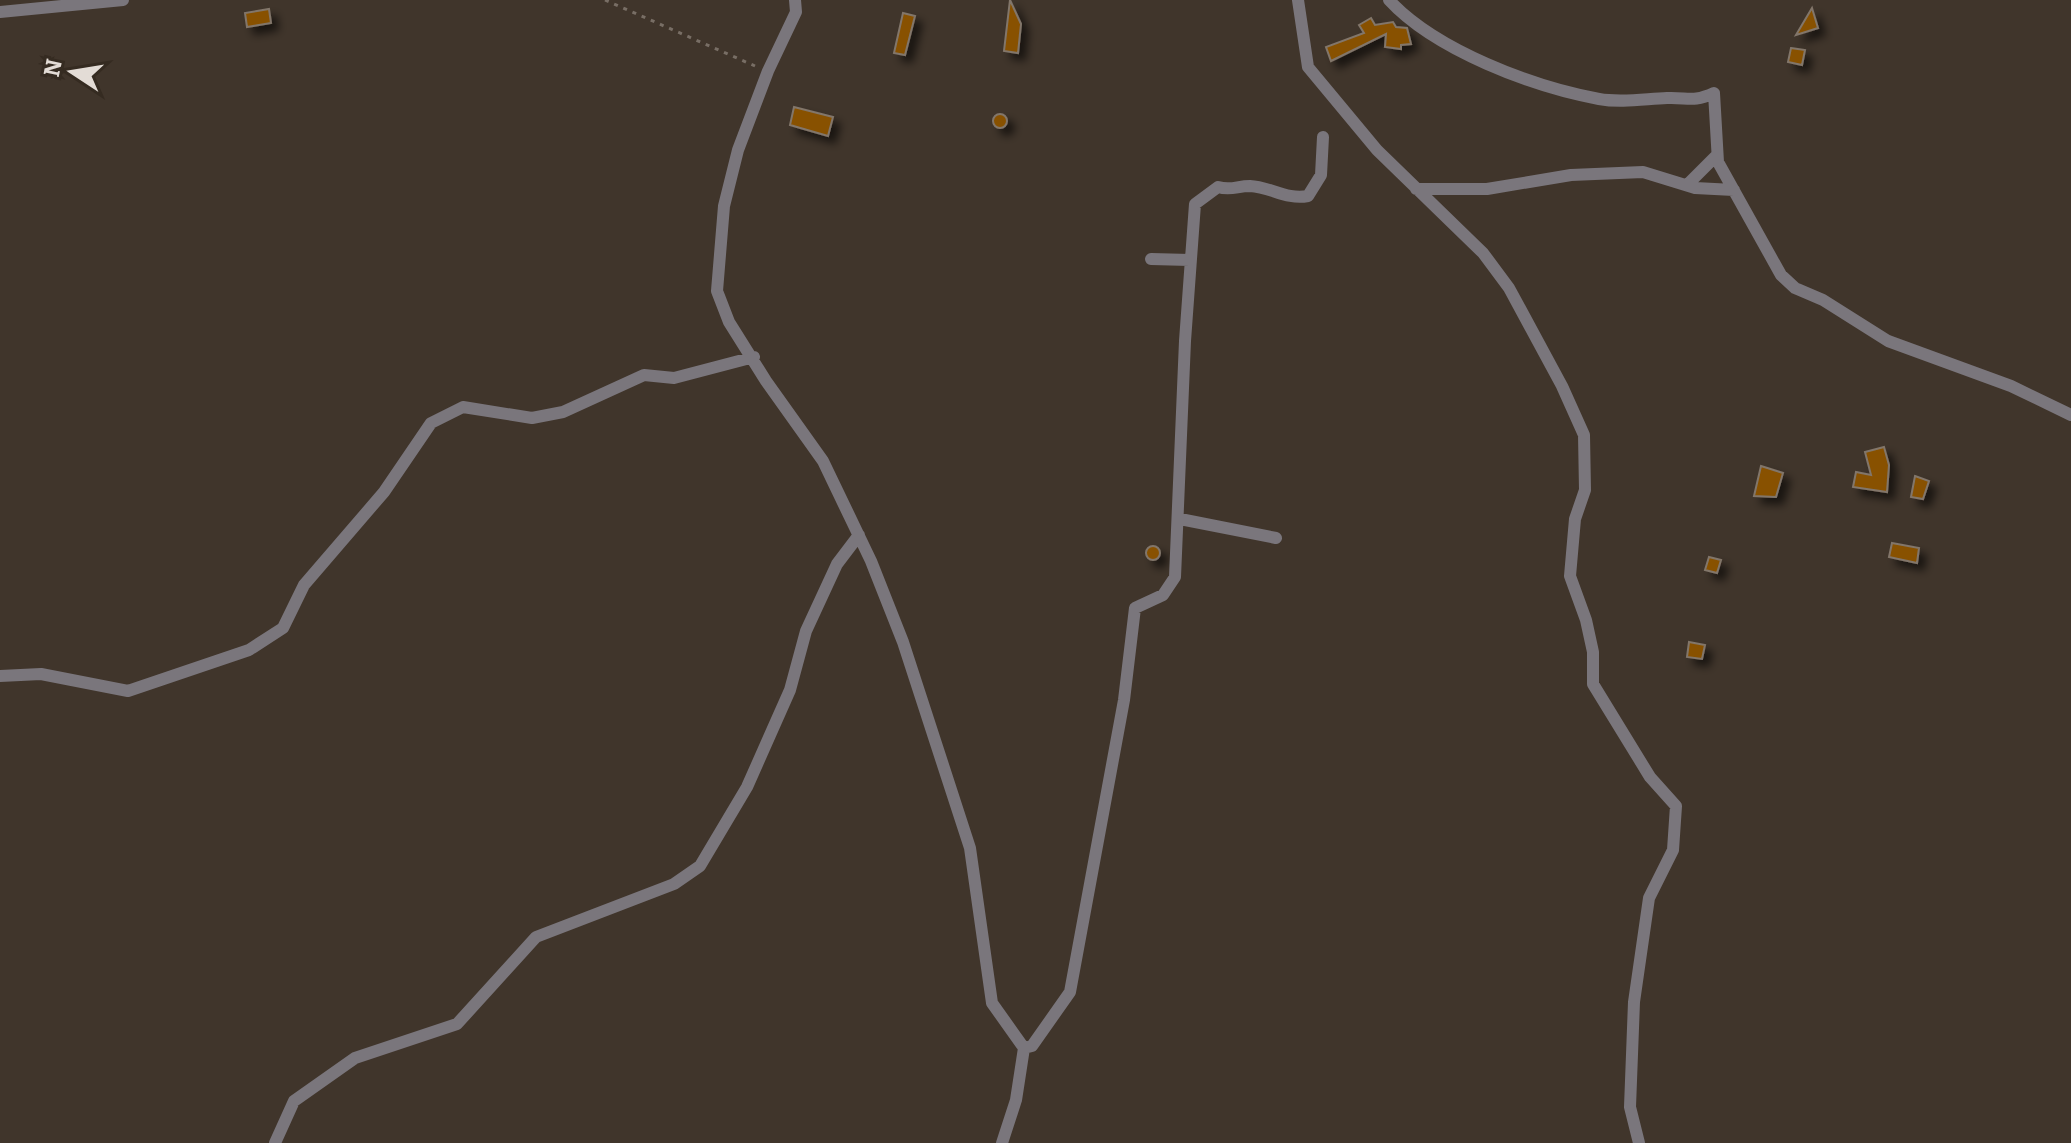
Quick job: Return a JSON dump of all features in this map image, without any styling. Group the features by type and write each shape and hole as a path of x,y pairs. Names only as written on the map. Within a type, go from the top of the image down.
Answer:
{"street":[{"path":"0,12 123,0"},
{"path":"795,0 796,12 768,71 738,150 724,206 717,291 729,322 754,357 766,381 823,461 859,535 903,642 970,848 992,1003 1024,1048 1016,1100 1002,1143"},
{"path":"1298,0 1308,67 1377,150 1483,253 1509,288 1584,435 1585,490 1575,519 1570,576 1586,620 1593,652 1593,684 1650,777 1676,806 1673,850 1649,898 1634,1002 1630,1107 1639,1143"},
{"path":"1389,0 1451,47 1550,86 1610,100 1670,98 1695,102 1714,93 1717,155 1781,275 1795,288 1823,300 1916,354 2011,386 2071,415"},
{"path":"1024,1048 1032,1046 1070,992 1124,700 1135,608 1163,595 1175,577 1195,204 1218,187 1230,191 1250,186 1289,197 1308,196 1321,175 1323,137"},
{"path":"1687,185 1717,155"},
{"path":"1416,189 1487,189 1611,172 1643,172 1687,185 1734,190"},
{"path":"1151,259 1190,260"},
{"path":"0,676 41,674 128,691 249,650 283,628 304,585 384,492 431,423 463,407 532,418 563,412 644,375 674,378 754,357"},
{"path":"1180,519 1276,538"},
{"path":"275,1143 294,1101 355,1058 457,1024 536,937 674,884 700,866 747,787 790,690 806,631 837,564 859,535"}],"path":[{"path":"605,0 768,71"}],"building":[{"path":"1010,0 1021,24 1018,53 1004,51"},
{"path":"1812,8 1818,28 1796,35"},
{"path":"269,9 271,23 247,27 245,13"},
{"path":"903,13 915,16 905,55 894,53"},
{"path":"1371,18 1375,25 1393,22 1396,27 1407,28 1411,44 1401,45 1401,49 1385,47 1386,34 1331,61 1326,47 1364,33 1359,25"},
{"path":"1791,48 1805,50 1802,65 1788,62"},
{"path":"794,107 833,117 828,136 790,125"},
{"path":"1000,114 1007,121 1000,128 993,121"},
{"path":"1884,447 1889,465 1887,492 1853,487 1856,472 1871,475 1865,452"},
{"path":"1761,466 1783,473 1776,497 1754,496"},
{"path":"1915,476 1929,481 1923,499 1911,497"},
{"path":"1892,543 1919,548 1917,563 1889,557"},
{"path":"1153,546 1160,553 1153,560 1146,553"},
{"path":"1709,557 1721,560 1717,573 1705,570"},
{"path":"1689,642 1705,645 1702,659 1687,657"}]}
